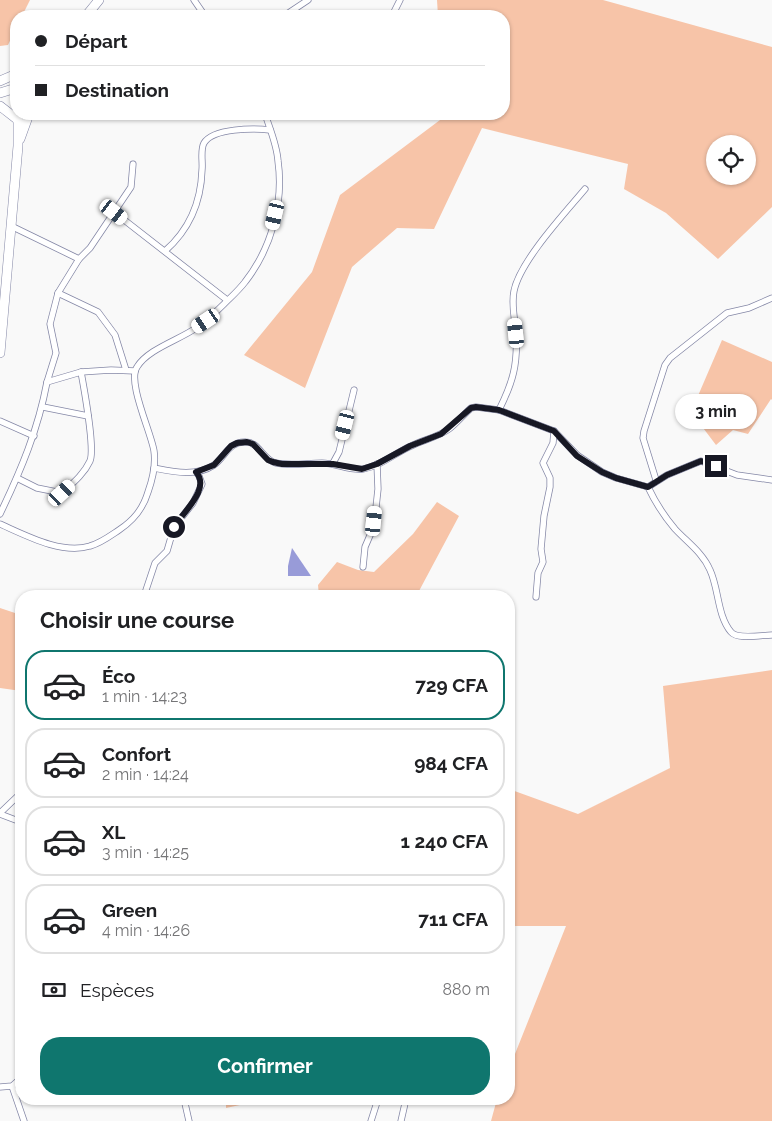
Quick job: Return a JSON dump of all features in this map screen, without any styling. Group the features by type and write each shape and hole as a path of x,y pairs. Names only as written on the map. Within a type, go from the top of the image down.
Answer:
{"main road":[{"path":"91,10 99,0"},
{"path":"0,353 4,271 10,246 12,226 18,120"},
{"path":"18,146 27,120"}],"street":[{"path":"293,10 308,0"},
{"path":"0,524 39,541 78,548 89,547 101,542 134,519 145,501 154,468 154,451 139,401 135,370 145,357 206,321 244,283 262,256 271,233 279,192 276,147 268,120"},
{"path":"165,251 177,240 195,211 200,196 203,144 208,139 217,135 237,130 251,128 270,130"},
{"path":"0,514 34,436 43,407 56,352 50,324 58,293 79,259 90,248 131,186 133,164"},
{"path":"499,410 513,379 516,363 514,289 533,254 558,220 586,189"},
{"path":"114,212 228,300"},
{"path":"12,226 79,259"},
{"path":"0,245 10,246"},
{"path":"58,293 98,312 115,335 126,370"},
{"path":"656,480 644,438 653,401 665,365 670,358 727,313 749,308 772,298"},
{"path":"48,382 81,372 135,370"},
{"path":"17,478 37,488 62,493 84,472 91,458 88,416 81,372"},
{"path":"333,464 339,452 354,390"},
{"path":"43,407 88,416"},
{"path":"154,468 179,472 196,472 214,465 231,446 247,442 253,444 268,460 273,462 282,464 333,464 362,469 377,464 410,446 441,434 471,408 499,410 554,431 577,456 602,472 648,487 656,504 674,528 702,556 709,567 714,578 724,618 731,632 737,636 772,635"},
{"path":"0,421 34,436"},
{"path":"536,597 538,573 543,562 541,549 544,516 550,487 550,478 543,462 553,443 554,431"},
{"path":"648,487 656,480 701,461 737,475 772,480"},
{"path":"363,567 365,547 374,526 378,489 377,464"},
{"path":"146,590 155,563 167,551 174,527 193,503 202,484 200,476 196,472"},
{"path":"15,799 0,814 15,820"},
{"path":"0,1087 12,1086 15,1083"},
{"path":"12,1086 15,1095"},
{"path":"19,1105 24,1121"},
{"path":"185,1105 189,1121"},
{"path":"370,1121 376,1105"},
{"path":"401,1121 405,1105"}],"shaded area":[{"path":"0,0 30,0 25,10 10,10 10,41 8,45 0,46"},
{"path":"437,0 603,0 772,47 772,207 718,259 666,213 624,189 628,164 482,128 434,229 397,228 352,267 305,388 244,355 312,272 340,195 440,120 510,120 510,10 438,10"},
{"path":"722,340 772,362 772,400 748,434 733,430 716,445 691,412"},
{"path":"437,502 459,516 420,590 318,590 318,585 337,562 358,570 374,572 413,534"},
{"path":"0,608 15,613 15,690 0,688"},
{"path":"772,670 772,1121 491,1121 495,1105 515,1105 515,1054 566,926 515,926 515,791 578,814 670,768 663,686"},
{"path":"226,1105 240,1105 226,1108"}],"water":[{"path":"292,548 311,576 288,576"}],"route":[{"path":"174,527 193,503 202,484 200,476 196,472 214,465 226,450 237,443 247,442 253,444 268,460 282,464 324,463 362,469 377,464 410,446 441,434 471,408 476,407 499,410 554,431 577,456 602,472 648,487 656,480 701,461 716,466"}]}
